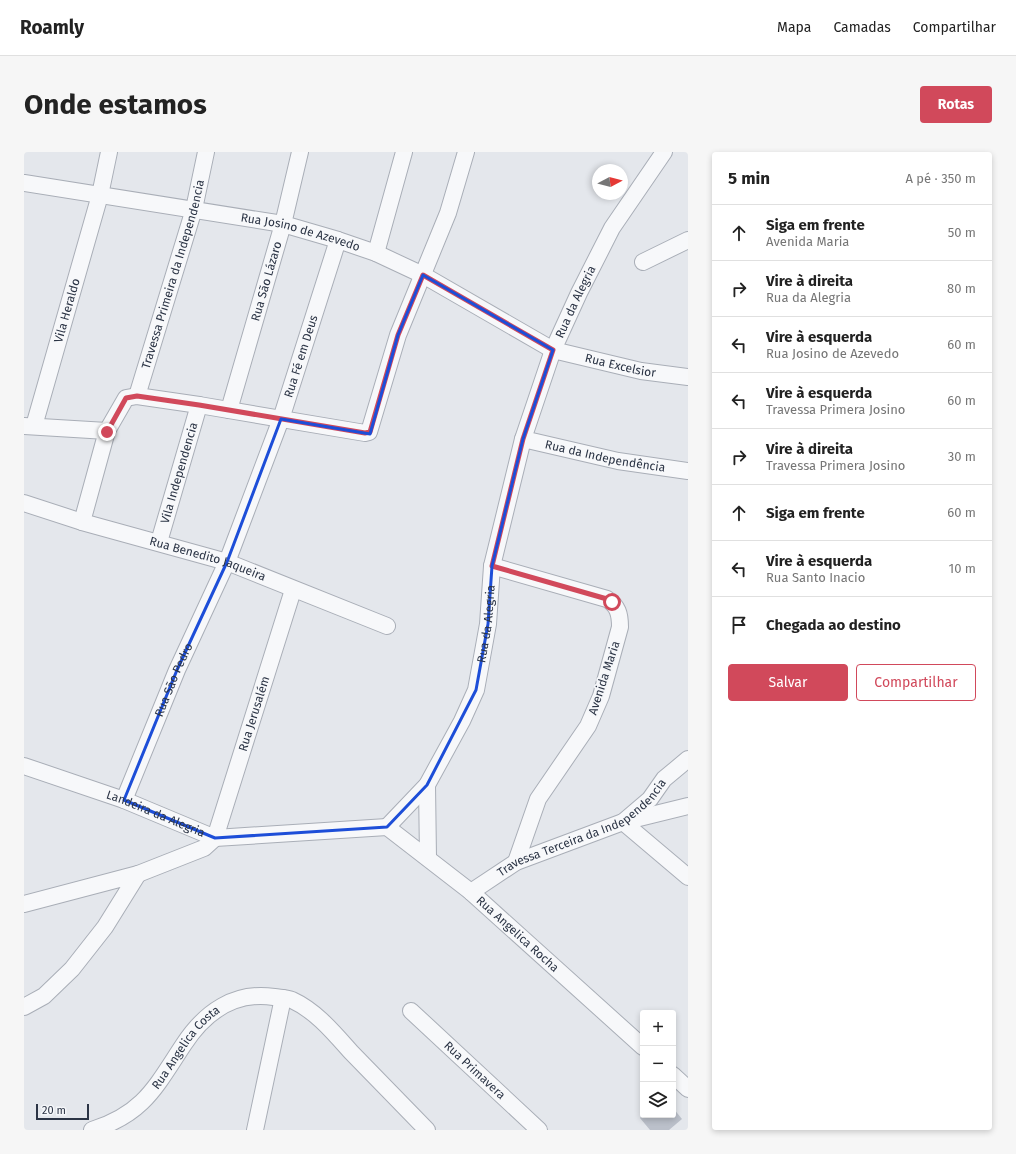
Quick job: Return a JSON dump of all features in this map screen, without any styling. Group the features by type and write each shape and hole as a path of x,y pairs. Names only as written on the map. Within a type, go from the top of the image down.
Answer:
{"street":[{"name":"Vila Heraldo","path":"29,426 100,195 109,152"},
{"name":"Travessa Primeira da Independencia","path":"82,522 107,432 131,397 194,209 206,152"},
{"name":"Rua São Lázaro","path":"229,410 284,224 300,152"},
{"path":"376,253 404,152"},
{"path":"131,397 199,405 365,433 370,432 398,335 448,213 466,152"},
{"name":"Rua da Alegria","path":"387,827 427,785 462,721 476,690 486,635 492,566 523,439 553,350 612,228 664,152"},
{"name":"Rua Josino de Azevedo","path":"24,183 284,224 338,240 376,253 423,275 553,350"},
{"name":"Rua Fé em Deus","path":"227,562 281,419 338,240"},
{"path":"643,262 688,240"},
{"name":"Rua Excelsior","path":"553,350 641,371 688,377"},
{"name":"Vila Independencia","path":"158,542 199,405"},
{"path":"29,426 107,432"},
{"name":"Rua da Independência","path":"523,439 618,461 688,471"},
{"name":"Rua Benedito Jaqueira","path":"24,504 82,522 227,562 293,590 387,626"},
{"name":"Rua São Pedro","path":"124,800 177,670 227,562"},
{"name":"Avenida Maria","path":"492,566 607,599 617,606 620,617 620,627 601,696 588,726 538,799 516,862"},
{"name":"Rua Jerusalém","path":"215,838 293,590"},
{"name":"Travessa Terceira da Independencia","path":"471,892 516,862 624,822 650,799 664,779 688,759"},
{"name":"Landeira da Alegria","path":"24,766 124,800 215,838 387,827"},
{"name":"Rua da Alegria","path":"427,785 428,858"},
{"path":"624,822 688,806"},
{"path":"624,822 688,877"},
{"name":"Rua Angelica Rocha","path":"387,827 471,892 641,1046"},
{"path":"24,904 138,874 204,848 215,838"},
{"path":"24,1007 44,996 72,969 105,927 138,874"},
{"name":"Rua Angelica Costa","path":"92,1130 112,1124 138,1106 157,1086 189,1035 207,1015 232,1001 262,995 288,999"},
{"path":"255,1130 288,999 317,1016 427,1130"},
{"name":"Rua Primavera","path":"411,1011 539,1130"},
{"path":"676,1078 688,1089"}],"highlighted area":[{"path":"423,275 553,350 523,439 492,566 488,624 476,690 427,785 387,827 215,838 124,800 177,670 227,562 281,419 370,434 398,335"}],"building":[{"path":"676,1112 682,1119 669,1130 650,1130 640,1118 676,1118"}],"route":[{"path":"107,432 121,403 126,398 137,396 365,433 370,432 398,335 423,275 553,350 523,439 492,566 607,599 612,602"}]}
